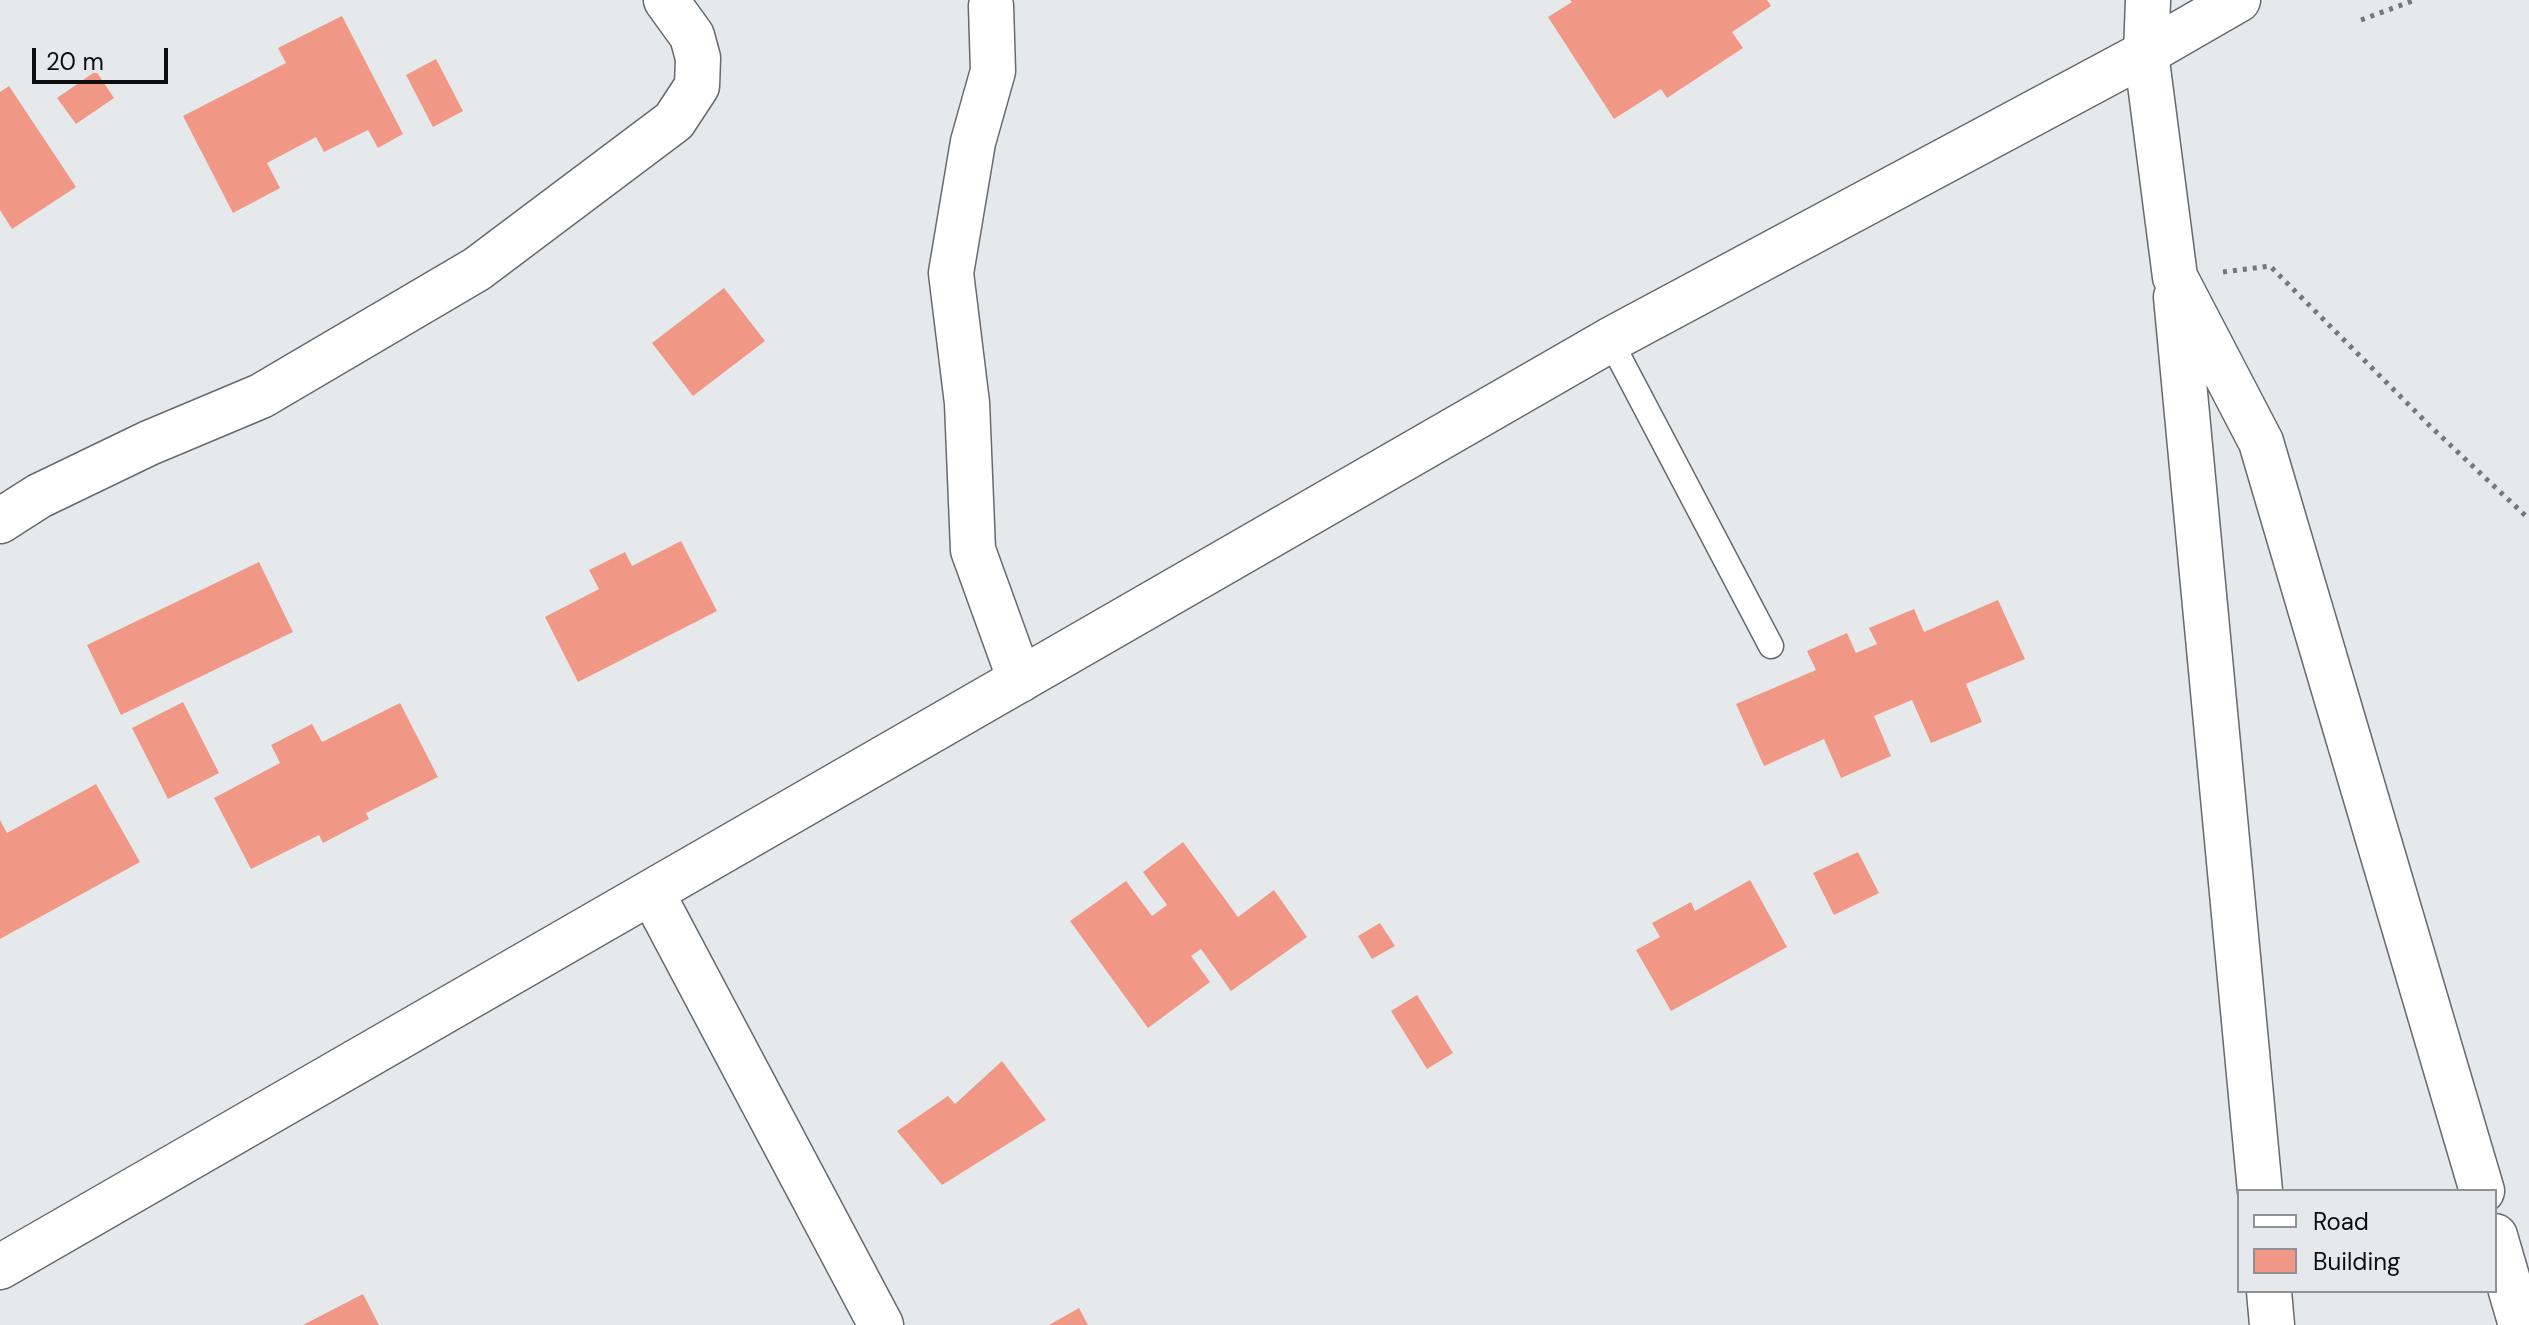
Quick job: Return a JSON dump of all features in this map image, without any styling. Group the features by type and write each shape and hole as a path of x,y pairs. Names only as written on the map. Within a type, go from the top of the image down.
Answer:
{"street":[{"path":"0,521 39,496 149,443 261,396 356,341 477,269 674,121 697,86 698,58 692,36 666,0"},
{"path":"2148,0 2146,53 2175,277 2260,1189"},
{"path":"0,1267 1610,340 2146,53 2238,0"},
{"path":"991,6 993,71 973,142 951,273 967,403 973,550 1020,680"},
{"path":"2175,277 2261,442 2481,1189"},
{"path":"652,893 881,1325"},
{"path":"2497,1243 2521,1325"},
{"path":"2269,1293 2272,1325"}],"lane":[{"path":"1610,340 1771,646"}],"path":[{"path":"2361,20 2415,0"},
{"path":"2175,277 2270,266 2429,425 2529,519"}],"building":[{"path":"1570,0 1767,0 1771,6 1732,32 1743,48 1667,98 1661,89 1614,119 1548,17 1572,2"},
{"path":"342,16 403,134 378,148 368,130 324,152 316,137 267,163 280,188 233,213 183,116 286,63 278,48"},
{"path":"436,59 463,111 433,127 406,75"},
{"path":"96,71 114,98 76,124 57,98"},
{"path":"9,86 76,187 12,229 0,210 0,92"},
{"path":"724,288 765,341 693,396 652,343"},
{"path":"681,541 717,611 578,682 545,617 599,589 589,570 625,552 632,566"},
{"path":"259,562 293,632 121,715 87,645"},
{"path":"1998,600 2025,659 1966,684 1982,722 1931,743 1912,700 1874,716 1891,756 1841,778 1824,739 1764,766 1736,704 1816,670 1807,651 1847,633 1856,653 1877,644 1869,628 1914,609 1924,632"},
{"path":"183,702 219,773 168,799 132,728"},
{"path":"400,703 438,777 366,813 369,819 323,843 319,835 251,869 214,798 280,763 271,745 312,724 322,742"},
{"path":"96,784 140,862 0,939 0,820 7,833"},
{"path":"1183,842 1238,917 1274,890 1307,937 1231,991 1201,949 1191,956 1210,982 1148,1028 1070,921 1126,881 1152,916 1167,905 1143,872"},
{"path":"1858,852 1879,893 1834,915 1813,873"},
{"path":"1750,880 1787,947 1671,1011 1636,950 1660,937 1652,923 1691,902 1695,911"},
{"path":"1380,923 1395,946 1372,959 1358,936"},
{"path":"1417,995 1453,1053 1427,1069 1391,1011"},
{"path":"1002,1061 1046,1120 942,1185 897,1131 948,1096 955,1104"},
{"path":"363,1294 379,1325 303,1325"},
{"path":"1079,1308 1088,1325 1049,1325"}]}
